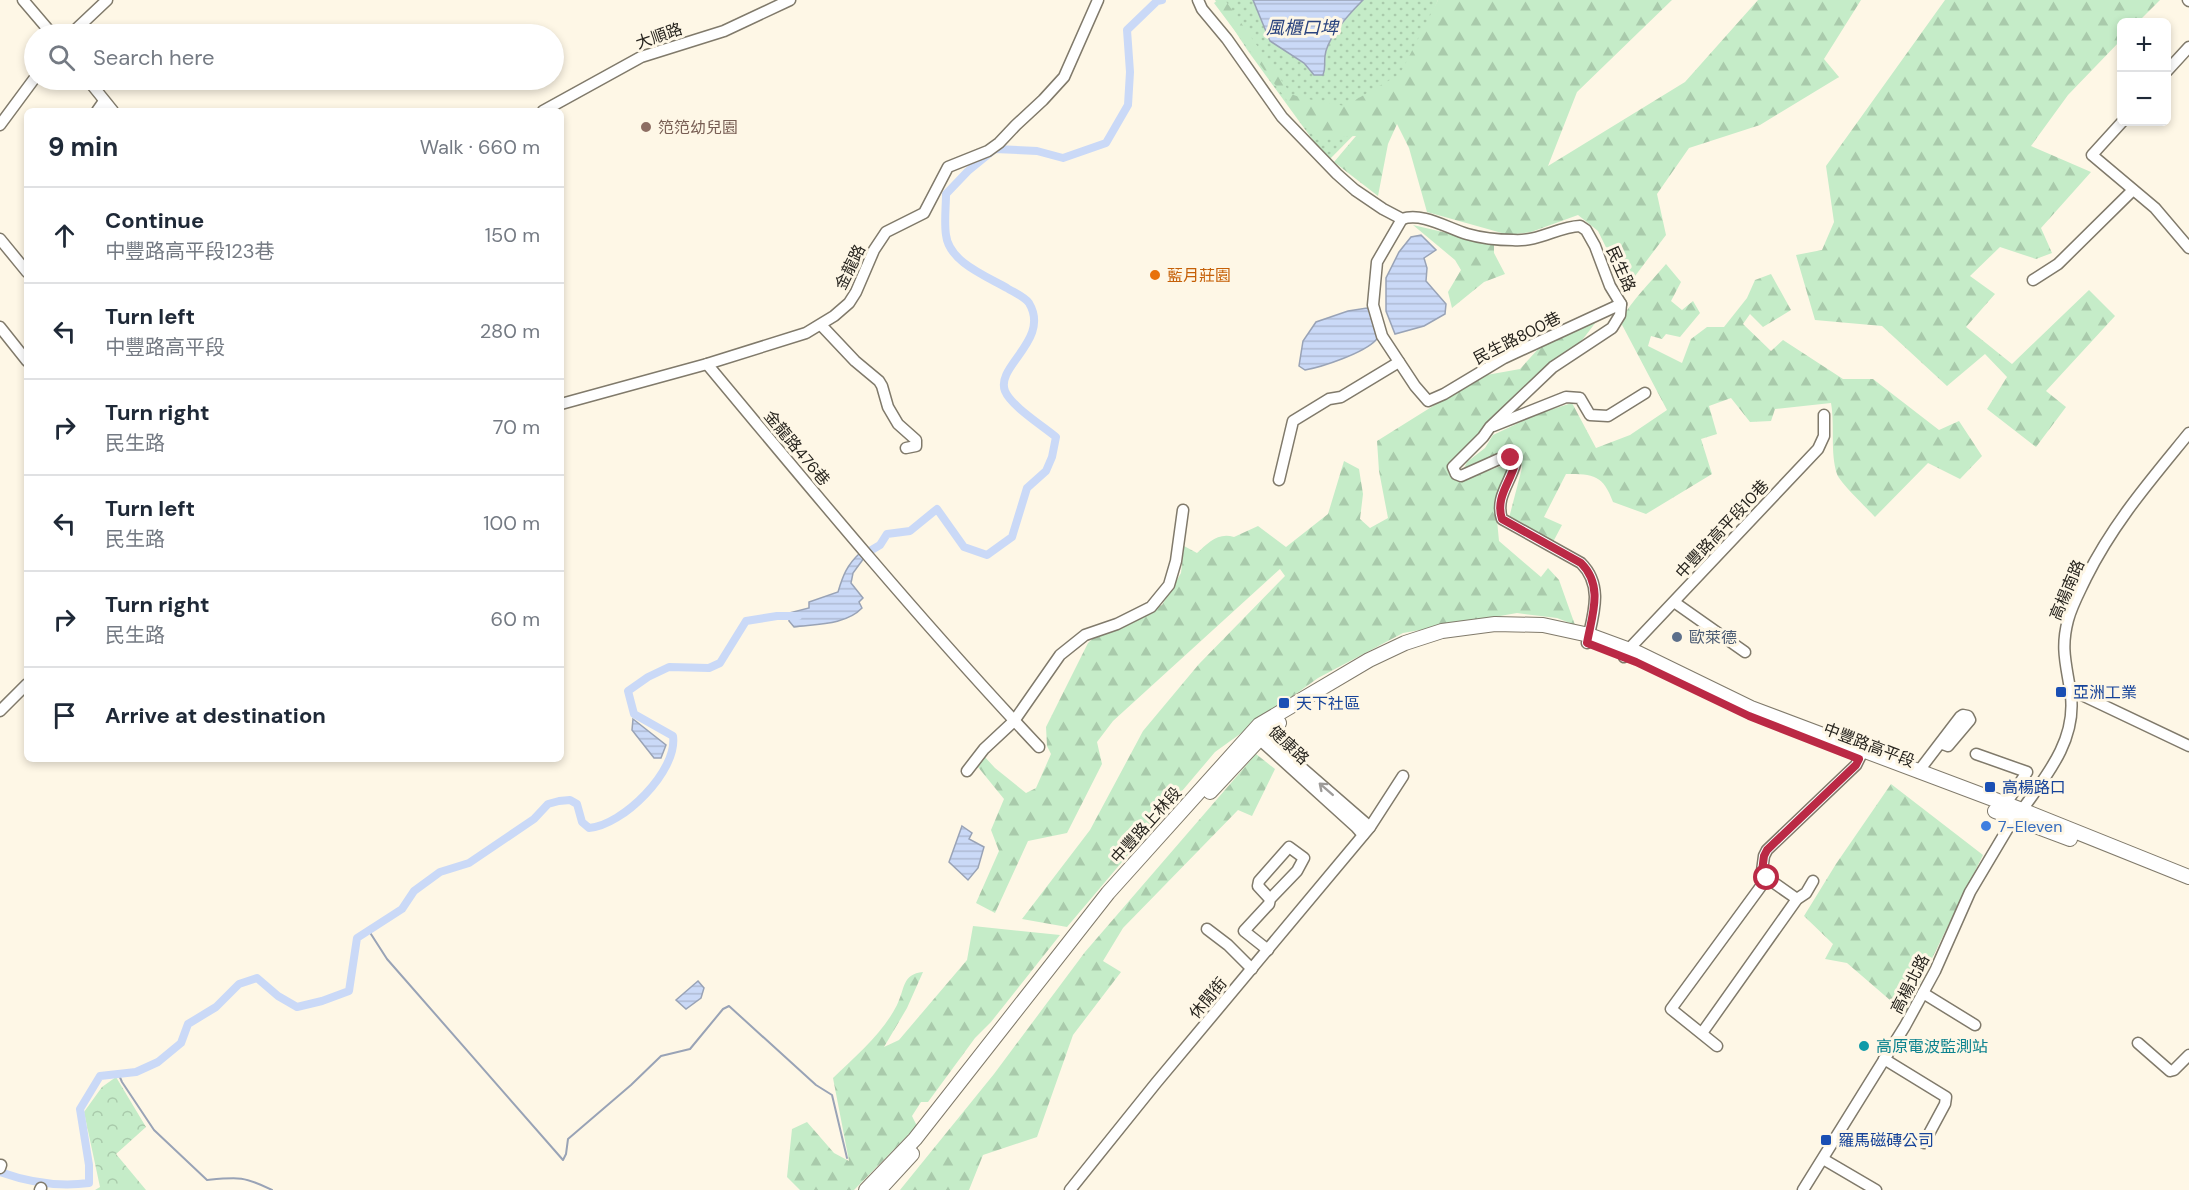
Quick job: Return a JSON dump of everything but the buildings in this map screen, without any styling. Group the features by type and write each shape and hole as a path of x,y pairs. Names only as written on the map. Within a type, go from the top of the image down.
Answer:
{"main road":[{"name":"中豐路高平段","path":"1541,629 1588,639 1626,654 1749,716 1861,755 2189,877"},
{"name":"中豐路上林段","path":"866,1190 915,1139 1108,892 1284,709 1372,663 1444,638 1541,629"},
{"name":"中豐路上林段","path":"879,1190 907,1160 1117,894 1259,735"},
{"name":"中豐路高平段","path":"1861,755 1918,772 2005,805 2018,814 2189,885"}],"street":[{"path":"23,0 43,24"},
{"path":"82,24 107,0"},
{"name":"大順路","path":"548,108 640,57 724,31 790,0"},
{"name":"金龍路","path":"564,403 707,364 806,333 821,325 849,303 874,250 886,232 924,213 948,167 988,151 999,143 1059,83 1070,68 1098,0"},
{"name":"民生路","path":"1198,0 1282,117 1355,190 1383,209 1402,219 1412,215 1470,235 1513,240 1535,239 1572,226 1580,226 1590,237 1610,286 1621,304 1620,315 1612,328 1553,367 1454,464 1456,474 1467,474 1499,459 1511,458 1515,464 1499,503 1502,519 1581,563 1588,570 1595,586 1596,596 1588,639"},
{"path":"2171,67 2189,47"},
{"path":"0,124 26,90"},
{"path":"96,90 110,108"},
{"path":"99,108 104,101"},
{"path":"2118,126 2092,155 2155,208 2189,248"},
{"path":"2033,280 2058,264 2100,220 2133,190"},
{"path":"1279,480 1293,421 1329,399 1341,397 1399,362 1382,336 1373,305 1373,294 1377,262 1402,219"},
{"path":"0,239 24,268"},
{"name":"民生路800巷","path":"1399,362 1415,386 1428,400 1444,394 1504,358 1621,304"},
{"path":"821,325 882,386 888,407 898,424 916,440 916,446 906,448"},
{"path":"0,327 24,357"},
{"name":"金龍路476巷","path":"707,364 865,554 991,697 1039,747"},
{"path":"1490,427 1566,397 1580,398 1590,415 1608,416 1645,393"},
{"name":"中豐路高平段10巷","path":"1626,654 1818,449 1824,436 1824,415"},
{"name":"高楊南路","path":"2018,814 2050,770 2067,739 2072,718 2063,656 2068,617 2096,558 2125,512 2189,433"},
{"path":"967,771 984,749 1014,721 1060,655 1085,635 1117,624 1151,607 1157,600 1169,585 1176,561 1183,510"},
{"path":"1674,602 1745,652"},
{"path":"0,711 24,687"},
{"path":"2069,689 2189,746"},
{"name":"健康路","path":"1259,735 1356,827 1366,831"},
{"path":"1918,772 1940,743"},
{"path":"1976,754 2027,772 2005,805"},
{"path":"1717,1046 1671,1009 1765,874 1764,856 1767,850 1856,765 1861,755"},
{"name":"休閒街","path":"1070,1190 1366,831 1403,776"},
{"name":"高楊北路","path":"1803,1190 1923,993 1970,892 2018,814"},
{"path":"1268,950 1244,931 1297,871 1304,858 1289,847 1259,881 1258,886 1270,899"},
{"path":"1765,874 1797,899"},
{"path":"1702,1033 1797,899 1806,893 1813,881"},
{"path":"1207,929 1228,945 1252,969"},
{"path":"1923,993 1975,1025"},
{"path":"2138,1043 2170,1071 2174,1070 2189,1055"},
{"path":"1884,1059 1946,1097 1945,1104 1924,1143"},
{"path":"1823,1159 1876,1190"}],"green space":[{"path":"1215,0 1438,0 1400,88 1328,161 1248,51"},
{"path":"1218,0 1225,0 1291,94 1345,106 1400,74 1438,0 1672,0 1577,92 1548,166 1685,82 1758,0 1861,0 1824,59 1839,77 1760,125 1689,148 1657,194 1666,235 1626,288 1598,231 1578,215 1531,232 1509,235 1427,212 1409,148 1397,124 1388,144 1378,196 1334,162 1356,136 1315,138 1214,3"},
{"path":"1945,0 2160,0 2142,18 2117,18 2117,44 2068,95 2031,146 2091,172 2041,228 2052,253 2036,259 2000,247 1970,276 1995,294 1966,327 2012,364 2089,290 2115,316 2046,391 2066,407 2036,447 1987,409 2007,377 1985,354 1947,386 1882,326 1815,320 1796,255 1822,250 1834,222 1826,166"},
{"path":"1413,225 1494,244 1494,253 1505,274 1484,282 1452,308 1448,292 1461,270 1455,260"},
{"path":"1666,264 1681,282 1671,301 1682,310 1693,301 1700,313 1680,337 1666,334 1662,339 1651,336 1648,346 1682,363 1691,339 1707,327 1724,327 1747,298 1755,280 1771,274 1791,310 1763,327 1750,314 1743,324 1771,351 1783,340 1843,379 1873,379 1939,430 1959,421 1982,456 1960,479 1928,463 1875,517 1837,474 1831,403 1775,409 1771,421 1750,422 1731,398 1709,406 1717,434 1701,439 1712,474 1646,514 1613,502 1605,486 1596,478 1566,474 1544,517 1562,525 1553,542 1509,518 1522,468 1520,456 1507,456 1463,470 1467,462 1485,448 1493,435 1540,413 1572,403 1596,448 1630,435 1667,410 1620,321"},
{"path":"1596,322 1583,339 1506,407 1457,460 1462,481 1506,464 1512,473 1497,520 1499,541 1541,577 1548,568 1559,580 1575,625 1557,618 1517,613 1403,633 1318,678 1215,752 1067,927 1022,919 1090,830 1143,731 1199,664 1285,576 1280,569 1113,721 1097,742 1102,764 1067,833 1028,841 995,913 976,903 999,851 991,830 1004,799 978,767 983,755 1026,793 1036,788 1051,754 1047,746 1046,727 1088,643 1101,630 1162,605 1181,573 1184,546 1197,553 1218,537 1234,537 1258,526 1286,547 1328,514 1344,461 1359,469 1363,494 1360,519 1370,528 1388,518 1379,471 1377,441 1481,376 1520,369 1540,347"},
{"path":"1256,754 1275,769 1252,816 1238,810 1123,928 1103,961 1121,972 1073,1035 1037,1137 983,1155 969,1190 900,1190 994,1074 1085,952"},
{"path":"1891,784 1983,855 1905,1013 1847,963 1825,959 1833,944 1804,916 1836,864"},
{"path":"973,926 1060,935 991,1022 975,1038 928,1102 921,1102 912,1116 917,1126 854,1190 800,1190 787,1177 792,1129 807,1122 834,1153 849,1161 833,1078 884,1025 897,1005 908,979 916,973 923,972 907,1008 884,1047 899,1040 967,960"},
{"path":"116,1077 146,1127 116,1154 146,1190 95,1190 100,1187 84,1112 102,1087"}],"water":[{"name":"風櫃口埤","path":"1253,0 1363,0 1330,41 1325,56 1323,75 1314,75 1304,63 1270,41"},
{"path":"1421,235 1436,250 1424,258 1427,268 1426,281 1446,304 1445,314 1424,326 1395,334 1386,311 1386,278 1399,252 1411,237"},
{"path":"1367,308 1374,314 1380,332 1376,340 1362,350 1332,363 1305,370 1299,366 1303,341 1316,322 1348,311"},
{"path":"860,553 864,558 853,573 851,583 863,598 859,602 862,608 848,618 839,621 794,627 789,621 789,613 809,608 809,602 838,592 846,571"},
{"path":"633,719 666,745 661,758 654,758 632,730"},
{"path":"962,826 972,833 969,839 984,847 978,868 968,880 949,862"},
{"path":"698,981 704,988 701,998 686,1009 676,1000"}],"waterway":[{"path":"863,555 880,545 887,534 910,531 937,509 964,547 987,555 1012,537 1027,488 1046,471 1052,457 1056,437 1020,409 1005,391 1004,382 1028,341 1033,329 1034,316 1025,299 970,267 954,253 946,235 946,194 968,171 995,149 1037,151 1063,158 1106,143 1128,105 1130,72 1127,30 1157,1 1162,0"},
{"path":"0,1172 44,1183 89,1183 89,1165 80,1109 100,1076 136,1072 158,1062 181,1043 188,1024 216,1007 239,984 257,978 278,996 297,1007 349,991 357,938 402,909 414,891 440,872 469,863 534,819 548,804 570,800 577,804 582,822 589,828 617,818 645,794 657,780 667,765 672,750 673,736 634,714 628,691 648,677 669,667 709,668 720,663 746,621 777,616 798,616"},
{"path":"369,931 387,959 563,1160 568,1139 661,1056 690,1049 723,1009 729,1006 816,1085 832,1095 847,1158"},
{"path":"119,1075 154,1130 207,1180 241,1179 272,1190"}],"place":[{"name":"笵笵幼兒園","path":"646,127"},
{"name":"藍月莊園","path":"1155,275"},
{"name":"歐萊德","path":"1677,637"},
{"name":"亞洲工業","path":"2061,692"},
{"name":"天下社區","path":"1284,703"},
{"name":"高楊路口","path":"1990,787"},
{"name":"7-Eleven","path":"1986,826"},
{"name":"高原電波監測站","path":"1864,1046"},
{"name":"羅馬磁磚公司","path":"1826,1140"}],"route":[{"path":"1511,458 1515,464 1499,503 1502,519 1581,563 1588,570 1595,586 1596,596 1587,643 1636,662 1749,716 1859,759 1856,765 1767,850 1762,871 1767,878"}]}
